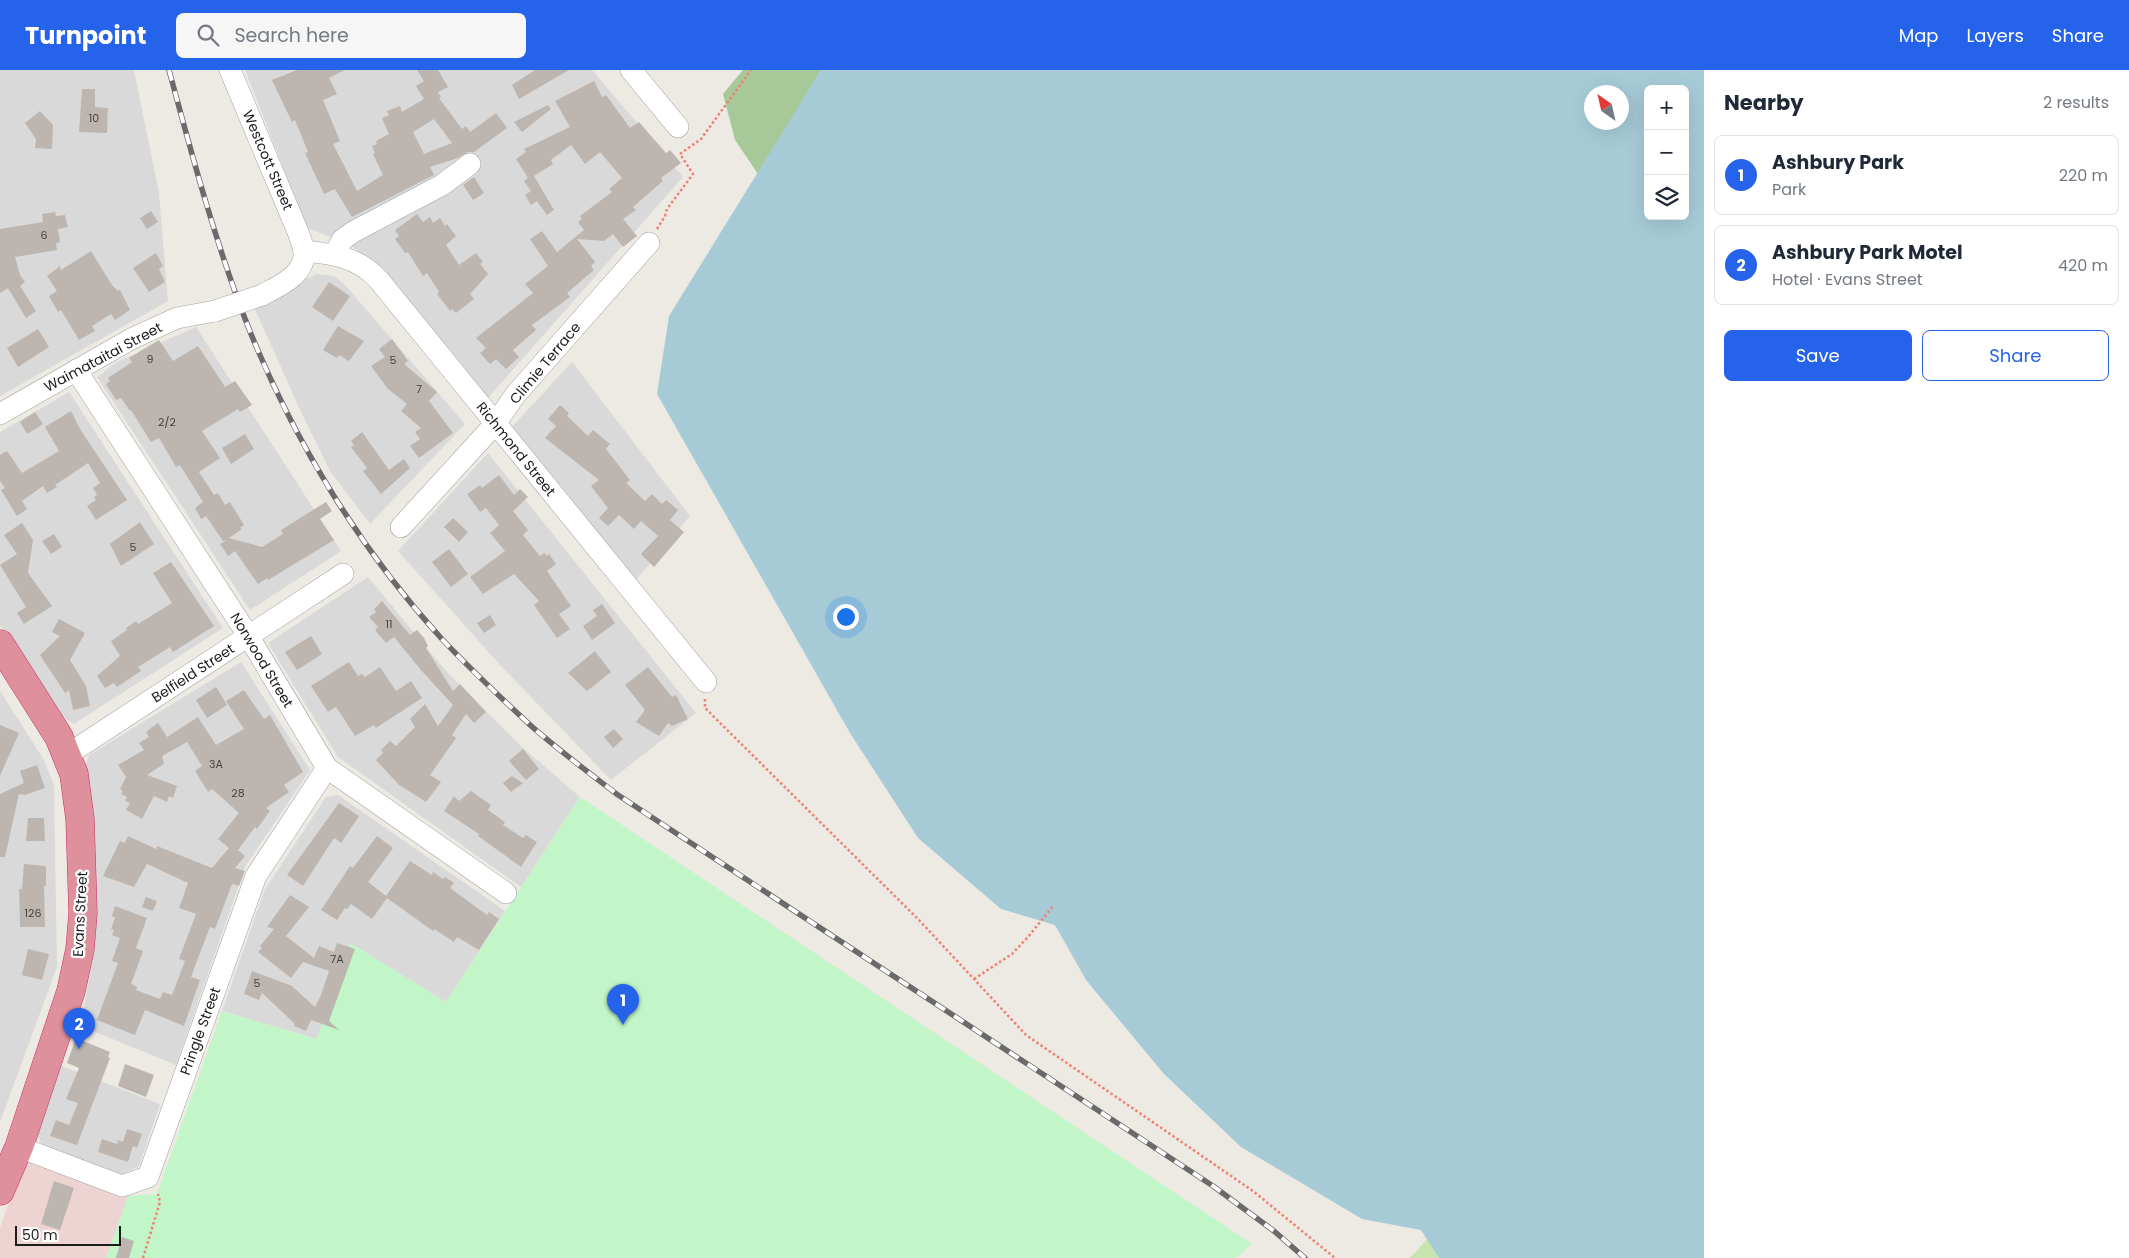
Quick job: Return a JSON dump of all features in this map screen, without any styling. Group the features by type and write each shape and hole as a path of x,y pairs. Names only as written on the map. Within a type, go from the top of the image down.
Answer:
{"highway":[{"name":"Evans Street","path":"0,644 45,714 67,755 76,786 80,819 83,913 80,949 66,1004 19,1147 0,1191"}],"street":[{"name":"Westcott Street","path":"230,70 298,232 304,251"},
{"path":"630,70 678,127"},
{"path":"335,254 339,245 353,232 442,185 470,164"},
{"name":"Climie Terrace","path":"402,526 495,424 516,394 648,243"},
{"name":"Richmond Street","path":"304,251 335,254 360,263 378,279 706,682"},
{"name":"Waimataitai Street","path":"0,414 133,338 177,318 215,311 262,295 292,278 299,270 304,251"},
{"name":"Norwood Street","path":"76,370 249,637 328,768 506,893"},
{"name":"Belfield Street","path":"67,755 343,574"},
{"name":"Pringle Street","path":"19,1147 122,1186 148,1177 256,876 328,768"}],"path":[{"path":"648,243 665,216 666,209 693,174 680,154 701,139 751,70"},
{"path":"706,682 705,708 918,919 1026,1035 1253,1191 1335,1258"},
{"path":"974,979 1012,954 1054,905"},
{"path":"143,1258 160,1202 158,1194"}],"shaded area":[{"path":"0,70 134,70 159,193 168,301 0,396"},
{"path":"245,70 592,70 683,177 488,398 369,259 349,244 307,228"},
{"path":"316,274 334,276 345,285 465,424 370,524 330,471 301,412 254,307"},
{"path":"196,327 341,551 250,610 97,377 117,362"},
{"path":"572,362 690,516 636,580 511,428"},
{"path":"69,392 223,628 74,724 60,715 0,625 0,432"},
{"path":"488,453 696,713 611,780 501,666 398,551"},
{"path":"368,577 446,671 523,748 580,797 521,887 338,757 268,643"},
{"path":"241,662 310,770 246,865 176,1065 81,1026 95,944 84,770 89,755"},
{"path":"0,691 44,760 54,785 57,967 0,1122"},
{"path":"338,795 505,911 446,1002 350,943 317,1039 222,1011 265,889 326,797"},
{"path":"59,1065 160,1104 139,1166 121,1175 43,1146 36,1133"},
{"path":"24,1160 128,1196 106,1258 0,1258 0,1228"}],"green space":[{"path":"743,70 821,70 758,174 735,140 723,94"},
{"path":"580,797 1252,1244 1236,1258 106,1258 128,1196 157,1194 222,1011 317,1039 350,943 446,1002"},
{"path":"1427,1239 1439,1258 1410,1258"}],"water":[{"path":"821,70 1704,70 1704,1258 1439,1258 1421,1230 1362,1219 1241,1147 1164,1074 1086,980 1055,925 1001,909 918,838 850,733 657,394 669,316"}],"building":[{"path":"297,70 345,70 329,78 337,94 323,100 340,141 333,144 357,191 383,175 373,154 375,153 372,146 377,144 376,141 389,134 382,118 389,115 387,111 400,106 402,112 424,99 416,86 424,81 417,70 438,70 448,87 438,92 441,97 439,98 462,129 466,126 470,132 496,113 507,128 474,152 468,152 458,158 430,167 434,175 352,217 335,189 324,194 305,153 308,152 295,120 292,122 272,80","holes":["434,119 452,143 424,154 413,132"]},
{"path":"535,70 569,70 519,99 512,85"},
{"path":"594,81 602,97 606,95 630,128 639,122 666,153 670,150 681,163 661,178 663,181 633,207 636,210 623,219 637,236 623,247 613,234 604,241 577,239 595,262 591,266 594,270 567,293 570,297 532,325 536,330 513,350 519,357 506,369 496,359 490,364 480,353 486,348 476,338 533,293 525,284 548,266 530,239 542,231 557,252 584,230 578,222 582,219 580,216 612,192 609,189 622,178 600,152 585,164 571,145 551,160 553,164 534,176 554,210 547,215 537,201 531,205 525,195 531,191 524,181 528,178 516,159 526,152 524,149 570,127 555,101"},
{"path":"82,89 95,89 95,107 108,108 107,133 79,132"},
{"path":"548,105 551,109 522,132 514,122"},
{"path":"40,111 53,125 52,149 35,148 36,139 25,123"},
{"path":"474,177 484,193 473,200 463,185"},
{"path":"151,211 158,222 147,229 140,218"},
{"path":"55,212 56,216 65,215 68,227 58,229 60,242 56,243 57,250 15,257 20,275 25,282 20,286 36,311 26,318 8,288 0,293 0,229 43,222 42,214"},
{"path":"417,214 423,222 430,217 433,223 440,218 445,226 447,224 456,236 446,245 459,265 476,253 483,262 480,264 488,274 470,294 474,299 456,313 452,309 450,311 437,294 439,292 427,273 423,276 408,252 405,253 395,239 399,236 395,230"},
{"path":"91,251 112,285 118,291 120,290 130,310 115,320 111,314 92,326 95,331 79,340 61,310 58,312 49,296 57,291 47,276 60,266 61,270"},
{"path":"156,253 163,266 159,269 165,282 149,292 133,268"},
{"path":"329,282 350,296 333,321 312,307"},
{"path":"338,326 364,341 349,361 339,355 337,358 323,350"},
{"path":"38,329 49,347 18,367 7,348"},
{"path":"392,339 408,361 404,364 437,392 429,401 453,433 419,458 410,446 420,439 415,432 421,428 401,411 407,404 388,389 371,366 385,357 379,349"},
{"path":"159,340 173,361 198,346 225,387 235,381 252,405 240,412 238,409 202,431 220,458 199,472 214,495 218,493 225,505 230,502 244,525 240,528 242,529 229,538 262,547 283,534 281,530 326,502 332,511 320,519 334,540 268,580 267,578 258,584 235,551 228,556 220,544 227,540 223,541 206,516 201,519 195,508 203,502 180,465 176,467 159,438 151,442 131,410 121,398 116,400 106,384 110,381 108,378 132,362 129,358"},
{"path":"560,405 569,413 567,416 588,436 593,430 610,444 606,449 630,480 626,483 645,501 652,494 662,504 666,500 678,510 670,520 684,532 654,567 641,554 658,536 641,521 634,529 619,515 608,526 599,518 608,508 591,486 599,480 545,438 556,426 548,419"},
{"path":"71,411 80,429 127,500 96,520 87,506 96,500 94,497 97,495 93,488 100,483 88,463 55,485 57,487 47,493 43,486 22,501 27,509 17,516 1,490 5,488 0,481 0,455 7,451 22,473 59,451 45,427"},
{"path":"35,412 43,424 27,434 20,422"},
{"path":"362,432 389,470 404,459 410,468 381,494 363,471 367,468 351,447 354,445 351,441"},
{"path":"245,434 254,449 231,464 222,448"},
{"path":"499,475 514,495 520,489 528,497 513,511 528,530 523,535 540,556 544,553 547,556 549,554 556,564 547,571 571,606 559,614 570,629 557,638 534,605 539,601 514,574 483,594 470,577 505,551 490,533 499,525 486,508 480,512 467,494 480,485 482,488"},
{"path":"453,518 468,532 459,542 444,527"},
{"path":"140,522 154,544 121,566 110,544"},
{"path":"22,523 33,540 28,573 52,606 24,624 17,613 26,607 0,565 17,554 4,535"},
{"path":"54,534 62,547 51,554 42,541"},
{"path":"449,549 468,574 451,587 432,562"},
{"path":"171,562 214,626 173,652 170,647 138,667 141,671 117,687 114,683 105,688 97,676 120,656 111,641 136,621 138,624 172,603 153,573"},
{"path":"382,601 410,635 417,630 424,638 428,646 426,648 453,691 460,684 486,712 474,723 466,714 452,735 456,738 430,775 441,782 426,802 399,785 376,760 383,753 381,750 390,741 396,746 415,727 410,719 425,704 438,726 453,705 394,637 386,643 375,630 378,627 369,617 376,612 374,609"},
{"path":"602,604 615,623 592,640 583,626 597,616 593,610"},
{"path":"490,615 496,625 484,633 477,623"},
{"path":"59,619 85,633 70,660 86,686 90,706 73,710 69,690 65,693 40,655 60,636 52,632"},
{"path":"311,636 322,654 297,670 285,652"},
{"path":"595,651 611,672 587,691 568,673"},
{"path":"349,662 358,676 362,674 365,677 380,667 396,691 411,681 422,698 376,728 374,725 355,736 336,707 328,712 311,686"},
{"path":"648,667 672,697 676,695 688,719 672,726 668,723 659,736 636,722 645,710 625,685"},
{"path":"216,687 227,705 207,718 196,700"},
{"path":"244,690 264,719 270,715 303,772 284,785 289,792 266,808 270,811 238,850 245,856 235,868 245,871 239,886 232,884 215,929 210,927 191,977 200,980 184,1026 145,1010 135,1035 97,1020 118,963 112,961 120,938 112,935 114,930 111,929 115,918 112,916 115,906 147,918 136,948 143,951 131,984 137,987 136,990 160,999 163,992 172,995 185,961 179,959 196,914 179,908 188,883 147,864 134,887 103,876 120,841 125,843 128,836 156,849 157,846 212,868 229,848 218,839 239,813 212,789 208,792 195,771 202,766 187,742 162,756 164,764 147,775 177,786 173,798 169,796 167,802 154,796 142,819 126,810 130,803 125,801 127,797 121,794 123,791 120,789 126,777 118,765 144,750 139,743 149,737 146,732 158,723 167,737 198,717 216,745 244,729 226,701"},
{"path":"0,725 19,733 0,776"},
{"path":"614,729 623,739 613,748 604,737"},
{"path":"523,749 539,769 526,780 509,761"},
{"path":"37,765 45,788 25,795 19,794 5,857 0,857 0,794 24,783 20,771"},
{"path":"512,776 523,783 511,792 503,783"},
{"path":"471,791 491,805 488,810 505,822 503,825 523,838 526,835 537,842 521,867 478,836 479,834 444,811 454,796 459,801"},
{"path":"339,803 359,816 341,843 334,838 303,886 287,875"},
{"path":"28,818 44,818 45,841 26,841"},
{"path":"377,836 393,848 368,882 386,896 410,861 432,875 433,872 443,879 445,877 454,883 450,888 487,915 489,912 499,919 479,950 457,937 454,942 434,929 433,931 387,898 372,919 351,904 347,909 345,908 337,920 321,910 350,866 353,868"},
{"path":"24,864 46,866 46,886 44,886 45,927 20,927 19,889 22,889"},
{"path":"290,895 309,907 286,936 314,958 319,946 334,952 337,943 355,949 329,1021 339,1030 311,1020 306,1031 294,1026 295,1024 262,993 259,1000 244,994 252,971 292,986 315,1007 321,995 329,971 303,962 291,978 258,952 262,948 260,946 274,929 267,927"},
{"path":"146,897 157,901 153,911 142,907"},
{"path":"28,949 49,954 42,980 22,975"},
{"path":"76,1038 110,1052 108,1057 110,1058 77,1145 50,1136 56,1120 69,1125 78,1103 66,1099 79,1068 67,1063"},
{"path":"125,1064 154,1075 146,1097 118,1086"},
{"path":"127,1129 142,1134 137,1148 133,1146 128,1162 98,1152 102,1139 117,1144 118,1140 123,1142"},
{"path":"54,1181 74,1188 60,1230 41,1224"},
{"path":"122,1237 134,1241 129,1258 116,1258"}],"railway":[{"path":"169,70 216,237 227,269 251,334 288,416 333,494 358,532 384,569 441,638 529,724 618,795 1213,1186 1274,1231 1305,1258"}],"place":[{"name":"Ashbury Park","path":"623,1025"},
{"name":"Ashbury Park Motel","path":"79,1049"}]}
